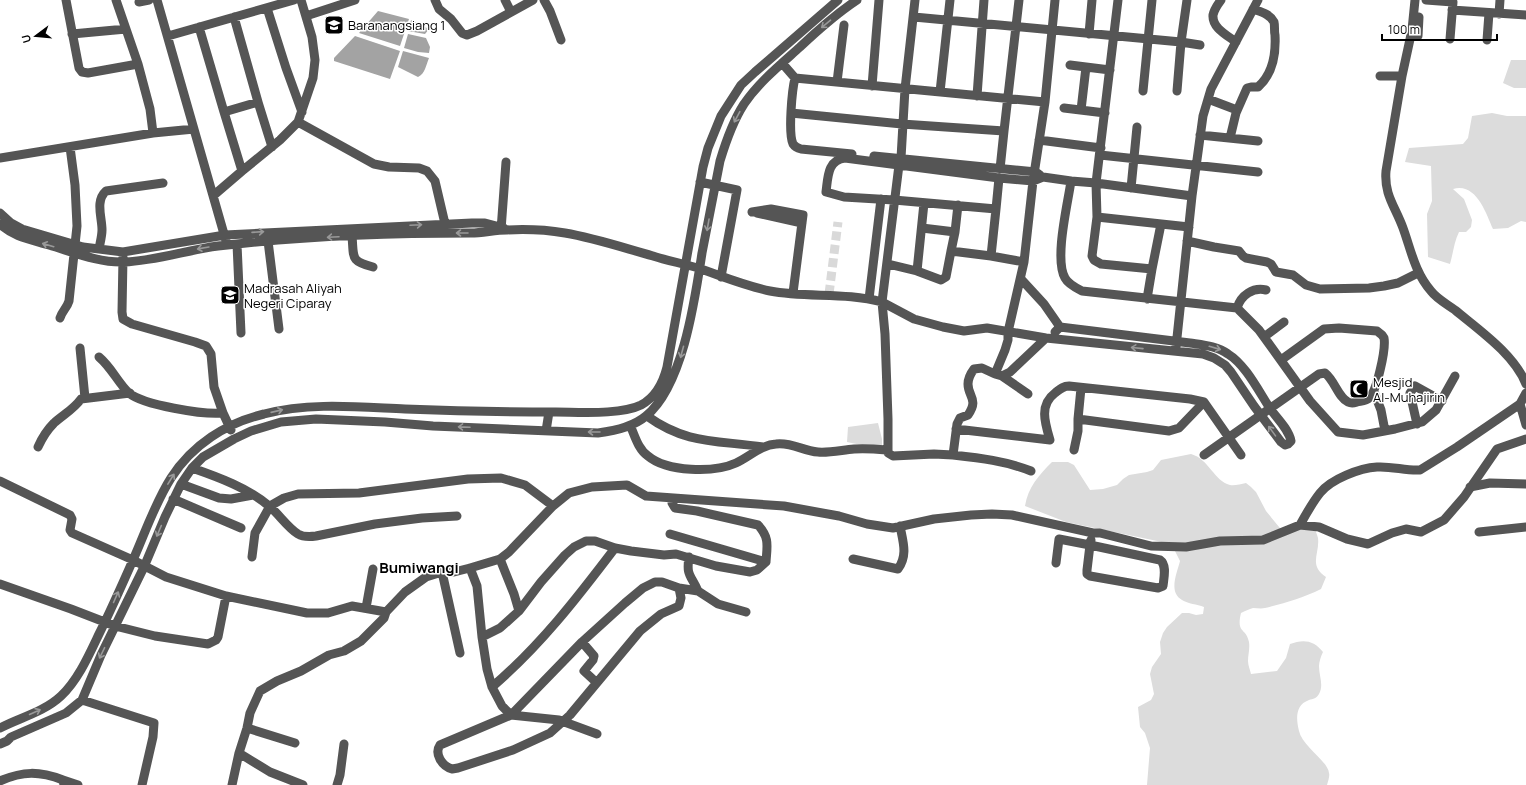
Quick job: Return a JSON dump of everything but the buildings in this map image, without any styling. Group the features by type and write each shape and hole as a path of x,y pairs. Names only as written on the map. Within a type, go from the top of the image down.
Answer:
{"street":[{"path":"66,0 78,65 82,72 91,73 138,64"},
{"path":"116,0 138,64 150,109 153,133"},
{"path":"157,0 214,195 227,245"},
{"path":"168,36 294,0"},
{"path":"214,195 242,170 272,147 298,122 312,78 315,60 315,50 302,0"},
{"path":"306,16 344,2 355,0"},
{"path":"435,0 439,9 451,19 462,33 466,35 474,33 533,0"},
{"path":"505,0 511,12"},
{"path":"544,0 550,11 561,40"},
{"path":"0,728 47,706 60,697 66,690 110,625 138,564 147,526 170,479 197,448 212,436 232,432 251,431 315,413 360,408 434,418 546,430 598,433 615,430 630,425 647,416 662,398 670,385 677,368 693,304 693,267 708,185 708,148 721,116 741,85 838,0"},
{"path":"0,744 66,713 82,700 110,625 138,564 181,484 192,468 247,418 277,411 315,413 359,420 600,412 627,409 642,404 654,395 662,384 667,367 680,300 693,267 708,185 720,161 727,140 744,106 765,79 782,63 843,9 857,0"},
{"path":"872,86 879,0"},
{"path":"915,0 904,89 900,161 882,302 885,334 888,419 887,450 889,455 893,456 927,454 953,455 991,460 1018,466 1031,471"},
{"path":"940,92 950,0"},
{"path":"977,96 984,0"},
{"path":"991,256 1018,0"},
{"path":"998,375 1008,340 1008,332 1021,279 1037,177 1039,140 1045,102 1055,0"},
{"path":"1089,34 1092,0"},
{"path":"1118,0 1096,183 1097,217 1092,256 1094,260 1101,264 1152,269"},
{"path":"1143,91 1152,0"},
{"path":"1177,91 1181,42 1187,0"},
{"path":"1220,0 1213,14 1214,22 1218,28 1236,42"},
{"path":"1176,351 1192,196 1203,116 1211,89 1258,0"},
{"path":"1415,0 1412,30 1387,158 1385,182 1391,204 1403,228 1418,273 1432,292 1504,352 1522,375 1526,384"},
{"path":"1418,36 1421,0"},
{"path":"1426,0 1453,2 1450,39"},
{"path":"1499,14 1500,0"},
{"path":"267,8 302,112"},
{"path":"1230,138 1237,110 1247,88 1258,87 1265,81 1273,64 1276,45 1274,22 1267,14 1253,8"},
{"path":"1452,10 1526,15"},
{"path":"1487,40 1489,13"},
{"path":"234,17 272,147"},
{"path":"914,17 1200,45"},
{"path":"837,82 844,25"},
{"path":"199,27 242,170"},
{"path":"72,34 126,29"},
{"path":"782,63 795,78 1045,102"},
{"path":"1070,65 1110,70"},
{"path":"1081,110 1086,67"},
{"path":"1380,76 1402,76"},
{"path":"795,78 791,113 792,143 797,148 1000,174 1096,183 1192,196"},
{"path":"1208,99 1237,110"},
{"path":"224,112 258,102"},
{"path":"1064,108 1105,113"},
{"path":"791,113 902,124 1004,131"},
{"path":"298,122 374,164 389,167 419,168 427,171 435,181 447,233"},
{"path":"1131,188 1137,127"},
{"path":"0,158 32,152 70,148 153,133 194,129"},
{"path":"1200,135 1258,141"},
{"path":"1039,140 1135,159 1258,172"},
{"path":"60,318 69,301 77,212 70,148"},
{"path":"900,161 845,158 836,161 832,166 826,192 844,197 996,209"},
{"path":"503,229 506,162"},
{"path":"1071,181 1061,248 1061,267 1065,279 1082,291 1237,308 1252,322 1300,387 1326,420 1338,432 1363,435 1422,422 1436,410 1455,376"},
{"path":"98,249 102,231 100,200 102,194 106,190 163,183"},
{"path":"708,185 737,190 721,277"},
{"path":"869,298 881,199"},
{"path":"917,271 924,203"},
{"path":"872,281 887,269 917,271 941,280 944,279 946,277 956,232 958,205"},
{"path":"0,213 10,223 22,229 100,259 124,262 227,245 352,236 444,223 481,223 503,229"},
{"path":"1097,217 1189,227"},
{"path":"793,294 802,223"},
{"path":"0,224 8,231 15,234 74,248 123,252 225,235 389,230 479,233 503,229 573,234 770,290 793,294 829,294 869,298 882,302 914,319 943,327 964,331 986,328 1048,338 1203,354 1214,358 1231,372 1281,442 1285,445 1291,441 1290,437 1239,364 1230,355 1222,350 1204,345 1060,327 1044,304 1021,279"},
{"path":"1148,299 1161,224"},
{"path":"922,228 956,232"},
{"path":"352,236 356,260 359,263 373,267"},
{"path":"268,241 279,329"},
{"path":"1187,241 1239,251 1246,258 1267,262 1271,264 1276,272 1293,275 1306,285 1320,289 1369,288 1384,286 1398,283 1418,273"},
{"path":"237,244 241,334"},
{"path":"951,251 1024,262"},
{"path":"123,252 123,319 132,324 206,346 210,351 212,358 214,387 223,413 232,432"},
{"path":"1237,308 1239,302 1249,292 1260,288 1266,290"},
{"path":"1264,337 1284,322"},
{"path":"998,375 1010,372 1060,327"},
{"path":"1204,455 1319,374 1325,373 1331,378 1341,396 1348,402 1352,404 1367,400 1374,392 1385,341 1382,335 1377,331 1340,328 1324,329 1281,360"},
{"path":"80,348 85,398"},
{"path":"99,357 110,367 130,393 138,398 195,412 209,414 223,413"},
{"path":"953,455 958,421 960,418 968,415 973,404 973,398 968,383 974,369 982,368 998,375 1028,394"},
{"path":"956,429 1050,440 1044,418 1047,400 1064,386 1069,386 1190,399 1204,402 1241,455"},
{"path":"1417,424 1410,393 1415,386 1442,401"},
{"path":"1074,450 1078,431 1081,388"},
{"path":"1374,392 1381,410 1385,431"},
{"path":"38,447 52,424 76,405 81,399 108,397 130,393"},
{"path":"1300,524 1321,492 1337,479 1356,471 1376,467 1420,470 1520,404 1526,393"},
{"path":"1078,418 1169,430 1179,428 1204,402"},
{"path":"1520,404 1526,425"},
{"path":"359,420 360,408"},
{"path":"546,430 548,413"},
{"path":"524,427 525,414"},
{"path":"647,416 666,429 690,438 716,443 763,447"},
{"path":"630,425 639,445 647,456 660,463 699,470 724,468 735,464 763,447 783,443 817,452 855,449 887,450"},
{"path":"232,785 250,713 260,691 329,655 344,651 361,641 384,618 386,612 405,592 426,577 442,572 454,572 500,559 553,506 569,493 585,488 627,485 646,496 784,506 892,528 934,519 971,515 1012,515 1092,533 1100,533 1151,546 1186,547 1220,541 1263,540 1300,524 1320,527 1347,539 1368,544 1392,533 1406,529 1420,532 1444,520 1464,498 1497,449 1526,439"},
{"path":"192,468 223,480 253,495 270,506 296,533 307,537 375,524 422,518 458,516"},
{"path":"252,557 255,533 270,506 284,498 298,494 360,493 485,478 501,478 525,485 553,506"},
{"path":"0,481 70,515 72,519 70,530 72,533 166,577 188,585 226,596 307,613 328,613 352,606 386,612"},
{"path":"1470,487 1490,483 1526,484"},
{"path":"181,484 219,498 253,495"},
{"path":"482,637 500,628 519,611 558,562 574,547 582,542 591,541 615,548 664,555 676,554 716,566 750,572 758,570 766,562 767,541 764,532 758,525 698,511 675,508 672,503 672,498"},
{"path":"173,499 241,528"},
{"path":"854,559 898,569 903,562 905,554 900,526"},
{"path":"1479,532 1526,527"},
{"path":"1056,563 1059,539 1090,545 1160,560 1163,562 1164,566 1163,586 1158,588 1090,576 1087,574 1090,545 1092,533"},
{"path":"670,534 766,562"},
{"path":"492,687 520,663 547,634 615,548"},
{"path":"689,557 687,569 688,576 698,592"},
{"path":"500,559 519,611"},
{"path":"470,568 477,586 487,670 492,687 500,704 511,715 564,721 597,734"},
{"path":"366,608 373,569"},
{"path":"442,572 452,611 460,653"},
{"path":"679,588 681,598 679,606 662,614 640,631 597,684 564,721 550,733 514,750 453,769 448,768 442,762 438,753 440,745 511,715 582,642 643,588 655,582 662,582 679,588 698,592 718,604 746,612"},
{"path":"0,584 71,609 110,625 168,638 210,644 218,637 226,596"},
{"path":"582,642 594,656 593,660 584,670 597,684"},
{"path":"82,700 154,723 153,737 142,785"},
{"path":"247,728 295,743"},
{"path":"336,785 340,775 344,744"},
{"path":"239,753 270,772 303,785"},
{"path":"0,781 24,773 43,774 63,782 78,785"}],"shaded area":[{"path":"378,11 409,19 400,46 359,33"},
{"path":"411,20 429,29 425,34 408,31"},
{"path":"408,34 426,38 430,47 429,53 404,48"},
{"path":"355,36 400,51 390,79 334,61 334,58"},
{"path":"403,51 429,58 424,72 420,76 418,77 398,67"},
{"path":"1511,60 1526,60 1526,88 1514,88 1503,83"},
{"path":"1492,113 1507,116 1526,116 1526,222 1521,221 1508,228 1493,229 1483,207 1474,194 1461,188 1453,189 1464,199 1472,220 1471,227 1466,232 1459,232 1450,264 1428,257 1427,214 1432,201 1431,166 1405,162 1409,148 1463,144 1468,138 1472,116"},
{"path":"878,423 882,439 882,447 871,447 847,442 848,427"},
{"path":"1191,454 1202,460 1224,483 1238,485 1246,483 1251,487 1256,492 1266,511 1284,533 1314,525 1318,538 1316,564 1317,568 1326,577 1321,589 1287,602 1265,608 1253,608 1247,610 1241,613 1240,624 1248,637 1248,663 1251,674 1277,671 1286,658 1290,644 1295,642 1304,641 1312,643 1323,652 1319,664 1321,684 1320,691 1316,697 1304,702 1301,705 1297,717 1301,737 1328,768 1329,776 1327,785 1147,785 1150,748 1145,733 1140,727 1138,707 1151,700 1154,694 1150,674 1152,667 1161,654 1160,642 1163,633 1167,627 1182,613 1196,615 1203,614 1204,607 1182,600 1175,592 1174,587 1180,561 1173,547 1162,542 1066,522 1025,506 1031,487 1052,462 1068,462 1074,465 1090,490 1103,489 1117,485 1129,475 1153,470 1161,460"}],"tunnel":[{"path":"829,294 838,222"}],"place":[{"name":"Baranangsiang 1","path":"334,25"},
{"name":"Madrasah Aliyah Negeri Ciparay","path":"230,295"},
{"name":"Mesjid Al-Muhajirin","path":"1359,389"}],"district":[{"name":"Bumiwangi","path":"419,568"}]}
